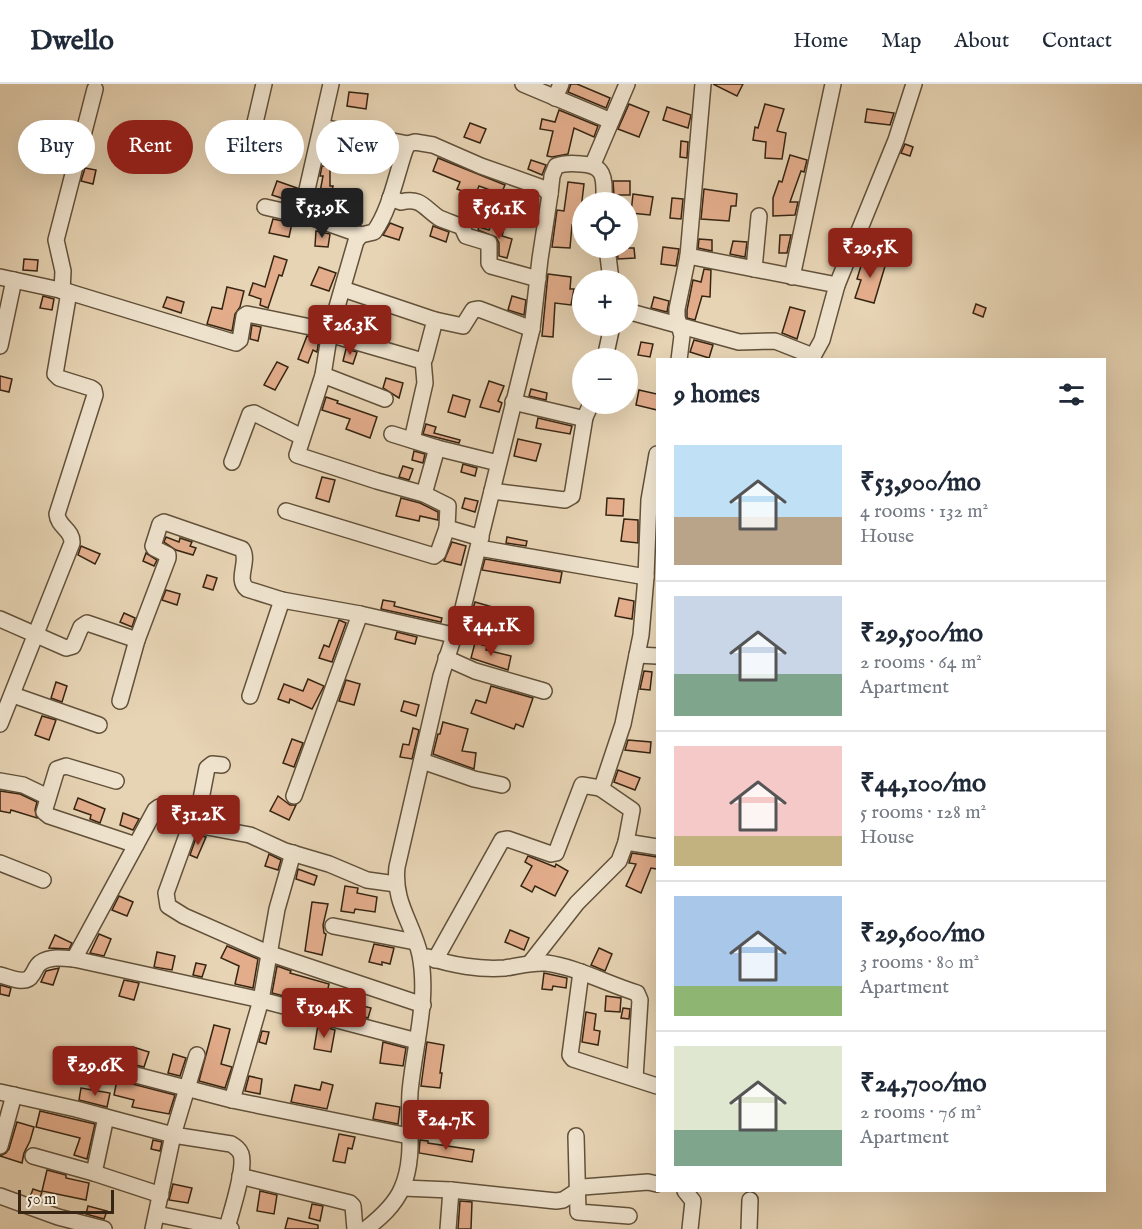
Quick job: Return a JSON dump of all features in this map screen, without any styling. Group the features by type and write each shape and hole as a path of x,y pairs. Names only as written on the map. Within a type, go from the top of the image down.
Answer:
{"street":[{"path":"256,120 264,84"},
{"path":"323,120 331,84"},
{"path":"523,84 558,91 611,122"},
{"path":"593,165 627,84"},
{"path":"679,358 682,336 677,309 688,256 703,84"},
{"path":"792,277 833,84"},
{"path":"638,314 739,342 775,341 812,358 822,340 837,285 896,140 914,84"},
{"path":"2,716 13,695 72,543 71,535 59,522 57,514 95,395 91,387 59,378 55,374 66,292 56,240 95,88"},
{"path":"399,142 433,145 543,188 550,194"},
{"path":"265,207 361,235 374,232 390,198 408,144"},
{"path":"301,216 316,152"},
{"path":"366,1229 387,1210 403,1188 408,1164 410,1094 423,1005 417,948 401,907 396,884 399,854 433,706 463,608 532,329 552,176 556,166 593,165 598,168 602,176 603,192"},
{"path":"390,198 401,202 417,201 439,218 462,227 466,236 489,243 491,266 538,279"},
{"path":"754,269 759,216"},
{"path":"286,511 434,556 438,553 447,528 448,506 423,494 297,455 323,375 329,333 356,241 361,235"},
{"path":"688,256 837,285"},
{"path":"0,346 7,279 66,292 236,343 240,340 244,316 247,314 329,333 423,360"},
{"path":"343,289 460,327 465,324 473,310 479,309 532,329"},
{"path":"412,440 425,383 423,360 435,320"},
{"path":"323,375 385,399"},
{"path":"513,402 581,418 584,414"},
{"path":"232,462 250,414 257,413 302,437"},
{"path":"492,491 570,499 587,414"},
{"path":"392,434 498,463"},
{"path":"423,494 437,448"},
{"path":"600,788 623,724 644,619 646,577 652,538 649,500 655,474"},
{"path":"120,701 137,640 168,558 168,555 153,546 162,522 242,549 245,555 243,586 247,589 282,600 360,614 453,635"},
{"path":"447,528 480,543 646,577"},
{"path":"250,696 282,600"},
{"path":"294,796 360,614"},
{"path":"0,619 36,636 70,648 81,627 87,623 137,640"},
{"path":"637,655 656,656"},
{"path":"446,658 475,671 543,691"},
{"path":"13,695 99,725"},
{"path":"422,761 474,779 502,785"},
{"path":"222,765 212,764 207,768 193,824 165,893 168,906 184,916 268,953 423,1005"},
{"path":"116,781 66,766 61,767 57,769 44,809 46,815 136,845"},
{"path":"0,781 23,785 48,797"},
{"path":"435,960 502,840 508,839 551,854 556,853 582,785 600,788 632,810 627,842 619,861 577,903 530,963"},
{"path":"75,959 155,810 159,807 165,807 193,824 250,835 367,880 396,884"},
{"path":"627,842 656,847"},
{"path":"232,1100 261,1000 276,909 293,853"},
{"path":"0,863 43,880"},
{"path":"333,926 417,948 435,960 462,966 505,968 530,963 558,965 640,996 635,1078"},
{"path":"0,975 27,980 31,978 39,964 45,961 54,958 75,959 261,1000 417,1041"},
{"path":"581,972 570,1055 573,1059 656,1086"},
{"path":"0,1146 7,1093 173,1135 231,1144 237,1148 242,1159 229,1229 155,1221 173,1135 197,1055"},
{"path":"67,1059 232,1100 409,1136"},
{"path":"94,1173 106,1117"},
{"path":"576,1136 578,1212 629,1216"},
{"path":"33,1156 161,1195"},
{"path":"240,1176 350,1203 353,1206 355,1229"},
{"path":"403,1188 451,1190 556,1201 563,1200 583,1186 648,1182 656,1184"},
{"path":"448,1229 451,1190"},
{"path":"687,1192 693,1201 690,1229"},
{"path":"0,1196 58,1217 104,1229"},
{"path":"749,1229 750,1200"}],"building":[{"path":"571,84 577,84 610,98 606,108 568,92"},
{"path":"713,84 743,84 737,96"},
{"path":"349,92 368,94 366,109 347,106"},
{"path":"629,104 649,112 639,137 618,129"},
{"path":"765,104 784,109 777,131 786,133 782,159 765,158 766,142 753,140 755,127 758,128"},
{"path":"667,107 691,115 688,128 663,120"},
{"path":"867,109 894,113 890,125 865,122"},
{"path":"559,110 598,126 594,137 574,128 568,154 547,156 553,131 540,129 542,119 555,122"},
{"path":"470,123 486,129 480,143 464,137"},
{"path":"681,141 688,142 687,158 680,157"},
{"path":"905,144 913,147 910,156 901,153"},
{"path":"790,155 807,160 790,202 798,202 795,215 773,216 773,198 779,181 782,182"},
{"path":"438,158 505,185 501,194 479,186 475,196 457,189 460,182 433,171"},
{"path":"531,160 546,165 542,175 528,169"},
{"path":"96,170 93,184 81,181 83,174 95,174"},
{"path":"320,174 330,174 330,186 333,186 330,199 337,200 336,210 317,208 323,176 320,176"},
{"path":"277,181 297,188 294,202 272,195"},
{"path":"613,181 630,181 630,192 614,192"},
{"path":"568,182 584,184 583,192 572,192 570,248 552,247 557,210 564,211"},
{"path":"704,189 737,194 736,206 731,206 729,221 701,219"},
{"path":"638,195 653,197 650,215 638,214"},
{"path":"672,198 683,199 681,219 670,218"},
{"path":"273,219 292,223 289,237 269,233"},
{"path":"390,223 403,228 399,240 383,235"},
{"path":"491,225 504,229 502,236 512,239 507,258 499,256 499,243 496,237 478,230 479,227 489,230"},
{"path":"433,226 449,232 446,242 430,236"},
{"path":"316,231 330,234 328,247 315,246"},
{"path":"780,235 791,235 787,253 779,253"},
{"path":"699,239 712,240 712,251 698,248"},
{"path":"733,241 747,242 745,257 730,254"},
{"path":"663,247 679,249 676,266 661,264"},
{"path":"274,256 287,260 282,276 279,275 268,308 260,305 261,299 249,295 253,283 265,287"},
{"path":"864,256 886,263 874,303 855,298 861,280 857,279"},
{"path":"24,259 38,260 37,271 23,270"},
{"path":"319,267 336,273 329,291 311,285"},
{"path":"704,269 711,270 710,297 702,296 695,320 687,318 693,280 701,282"},
{"path":"548,274 571,277 571,305 555,303 553,337 542,336"},
{"path":"227,287 244,291 240,307 235,314 232,331 207,324 212,307 222,309"},
{"path":"43,296 54,299 52,310 40,308"},
{"path":"512,296 526,300 524,315 508,310"},
{"path":"167,297 184,302 181,313 163,307"},
{"path":"654,297 669,301 667,312 651,308"},
{"path":"976,304 986,308 983,317 973,313"},
{"path":"790,307 805,311 797,339 782,333"},
{"path":"252,325 261,327 258,341 250,339"},
{"path":"307,336 319,339 317,352 313,350 308,363 298,359"},
{"path":"694,340 713,345 709,358 690,352"},
{"path":"641,342 653,344 650,357 638,355"},
{"path":"346,349 357,352 353,364 343,361"},
{"path":"277,362 288,367 275,390 264,385"},
{"path":"0,376 12,379 9,392 0,390"},
{"path":"386,378 403,383 399,398 383,388"},
{"path":"489,381 504,386 498,401 502,403 499,412 480,407"},
{"path":"531,389 547,393 546,400 529,396"},
{"path":"639,390 656,394 656,410 638,405"},
{"path":"453,395 470,400 465,417 448,412"},
{"path":"326,397 377,417 370,438 346,429 350,419 322,410"},
{"path":"538,418 572,426 570,434 536,428"},
{"path":"426,424 436,427 434,433 460,440 459,443 423,434"},
{"path":"518,439 541,444 536,461 514,456"},
{"path":"414,451 425,454 423,463 412,460"},
{"path":"463,464 477,468 475,476 461,472"},
{"path":"403,466 413,469 409,480 399,477"},
{"path":"322,477 335,480 329,502 316,498"},
{"path":"401,498 420,503 438,512 438,520 420,516 419,521 396,516"},
{"path":"465,498 478,501 475,512 462,508"},
{"path":"607,498 624,499 623,516 606,515"},
{"path":"624,519 638,520 638,543 621,541"},
{"path":"166,537 179,542 180,538 192,542 190,546 196,548 193,555 176,550 164,542"},
{"path":"507,537 527,541 526,546 506,543"},
{"path":"452,542 466,546 461,565 444,561"},
{"path":"81,546 100,554 95,564 78,555"},
{"path":"146,553 157,560 154,566 143,561"},
{"path":"485,559 562,572 560,583 482,570"},
{"path":"207,575 217,578 213,590 203,587"},
{"path":"166,590 180,594 177,605 162,600"},
{"path":"619,598 634,601 632,619 615,616"},
{"path":"383,600 395,602 394,606 442,618 441,622 381,609"},
{"path":"475,602 496,608 493,618 472,612"},
{"path":"124,613 135,618 132,627 120,622"},
{"path":"339,620 346,623 332,662 319,658 324,645 329,647"},
{"path":"397,632 417,637 415,644 395,639"},
{"path":"475,643 487,646 486,650 511,656 508,670 471,658"},
{"path":"644,671 652,672 650,690 640,689"},
{"path":"308,679 324,686 312,709 290,699 289,703 278,699 284,684 303,691"},
{"path":"346,680 360,684 354,705 339,701"},
{"path":"56,682 67,686 62,702 51,698"},
{"path":"491,686 533,698 523,727 516,724 514,729 471,713 476,700 486,703"},
{"path":"404,701 419,705 416,716 401,711"},
{"path":"42,716 56,720 49,740 35,735"},
{"path":"443,722 468,729 462,751 476,753 474,769 433,754"},
{"path":"413,728 419,730 412,759 400,757 403,744 409,745"},
{"path":"292,739 303,743 294,767 283,763"},
{"path":"628,740 651,742 650,753 625,750"},
{"path":"618,770 640,778 635,790 614,782"},
{"path":"0,791 20,794 37,802 35,810 37,818 11,810 10,813 0,811"},
{"path":"278,796 290,805 296,805 289,820 270,811"},
{"path":"78,798 105,809 100,823 90,819 91,815 74,809"},
{"path":"123,813 139,819 133,830 120,825"},
{"path":"197,835 206,837 197,858 190,855"},
{"path":"632,853 656,857 656,869 651,868 641,893 626,886 636,864 629,863"},
{"path":"269,854 281,860 278,870 265,866"},
{"path":"528,856 555,867 556,864 568,871 555,896 535,886 532,892 521,886 532,866 525,862"},
{"path":"298,869 317,876 314,885 296,879"},
{"path":"345,886 358,888 357,893 377,897 375,912 355,909 354,913 341,911"},
{"path":"119,896 133,902 127,916 112,910"},
{"path":"312,902 328,904 323,925 326,934 322,955 305,951"},
{"path":"510,930 529,938 524,950 505,942"},
{"path":"99,934 111,939 104,956 90,953"},
{"path":"55,935 72,943 69,949 49,948"},
{"path":"374,944 394,948 390,964 369,962"},
{"path":"227,946 258,959 253,988 235,984 239,966 221,958"},
{"path":"599,948 612,954 605,971 591,965"},
{"path":"157,952 175,956 172,970 154,967"},
{"path":"196,963 206,965 202,977 193,975"},
{"path":"277,966 291,971 290,973 329,984 327,993 345,997 344,1001 371,1008 368,1018 272,993"},
{"path":"59,968 53,985 41,982 46,971"},
{"path":"544,973 567,978 566,988 553,986 552,990 542,989"},
{"path":"124,980 139,983 134,1000 119,996"},
{"path":"0,985 11,988 9,996 0,994"},
{"path":"606,996 621,998 620,1012 605,1011"},
{"path":"623,1008 630,1009 629,1019 621,1018"},
{"path":"586,1012 596,1014 594,1030 600,1031 598,1045 582,1042"},
{"path":"214,1025 230,1029 221,1064 232,1067 225,1088 199,1081"},
{"path":"318,1025 335,1030 331,1052 314,1049"},
{"path":"262,1031 269,1032 266,1044 259,1042"},
{"path":"383,1042 406,1048 403,1066 380,1063"},
{"path":"427,1042 444,1045 440,1088 421,1086"},
{"path":"133,1047 149,1052 144,1067 127,1063"},
{"path":"173,1054 186,1058 180,1076 168,1073"},
{"path":"249,1076 262,1079 260,1094 245,1091"},
{"path":"117,1080 175,1095 169,1114 132,1107 134,1100 114,1095"},
{"path":"322,1082 333,1085 327,1109 291,1102 295,1085 320,1090"},
{"path":"81,1088 110,1093 107,1107 79,1100"},
{"path":"376,1103 400,1107 398,1124 373,1119"},
{"path":"40,1111 95,1124 87,1159 74,1155 80,1138 36,1127"},
{"path":"17,1122 34,1127 22,1163 0,1156 9,1149"},
{"path":"339,1134 355,1137 352,1149 348,1148 345,1163 333,1161"},
{"path":"153,1140 162,1142 160,1151 151,1149"},
{"path":"420,1140 474,1150 472,1162 419,1153"},
{"path":"47,1170 66,1175 66,1178 89,1183 86,1200 42,1191"},
{"path":"173,1184 192,1188 188,1203 169,1200"},
{"path":"33,1189 42,1192 39,1200 30,1197"},
{"path":"260,1191 277,1195 274,1214 257,1211"},
{"path":"460,1201 472,1202 471,1229 458,1229"},
{"path":"312,1204 323,1206 320,1221 309,1218"},
{"path":"88,1206 107,1211 104,1219 86,1214"},
{"path":"288,1218 318,1225 318,1229 285,1229"}]}
